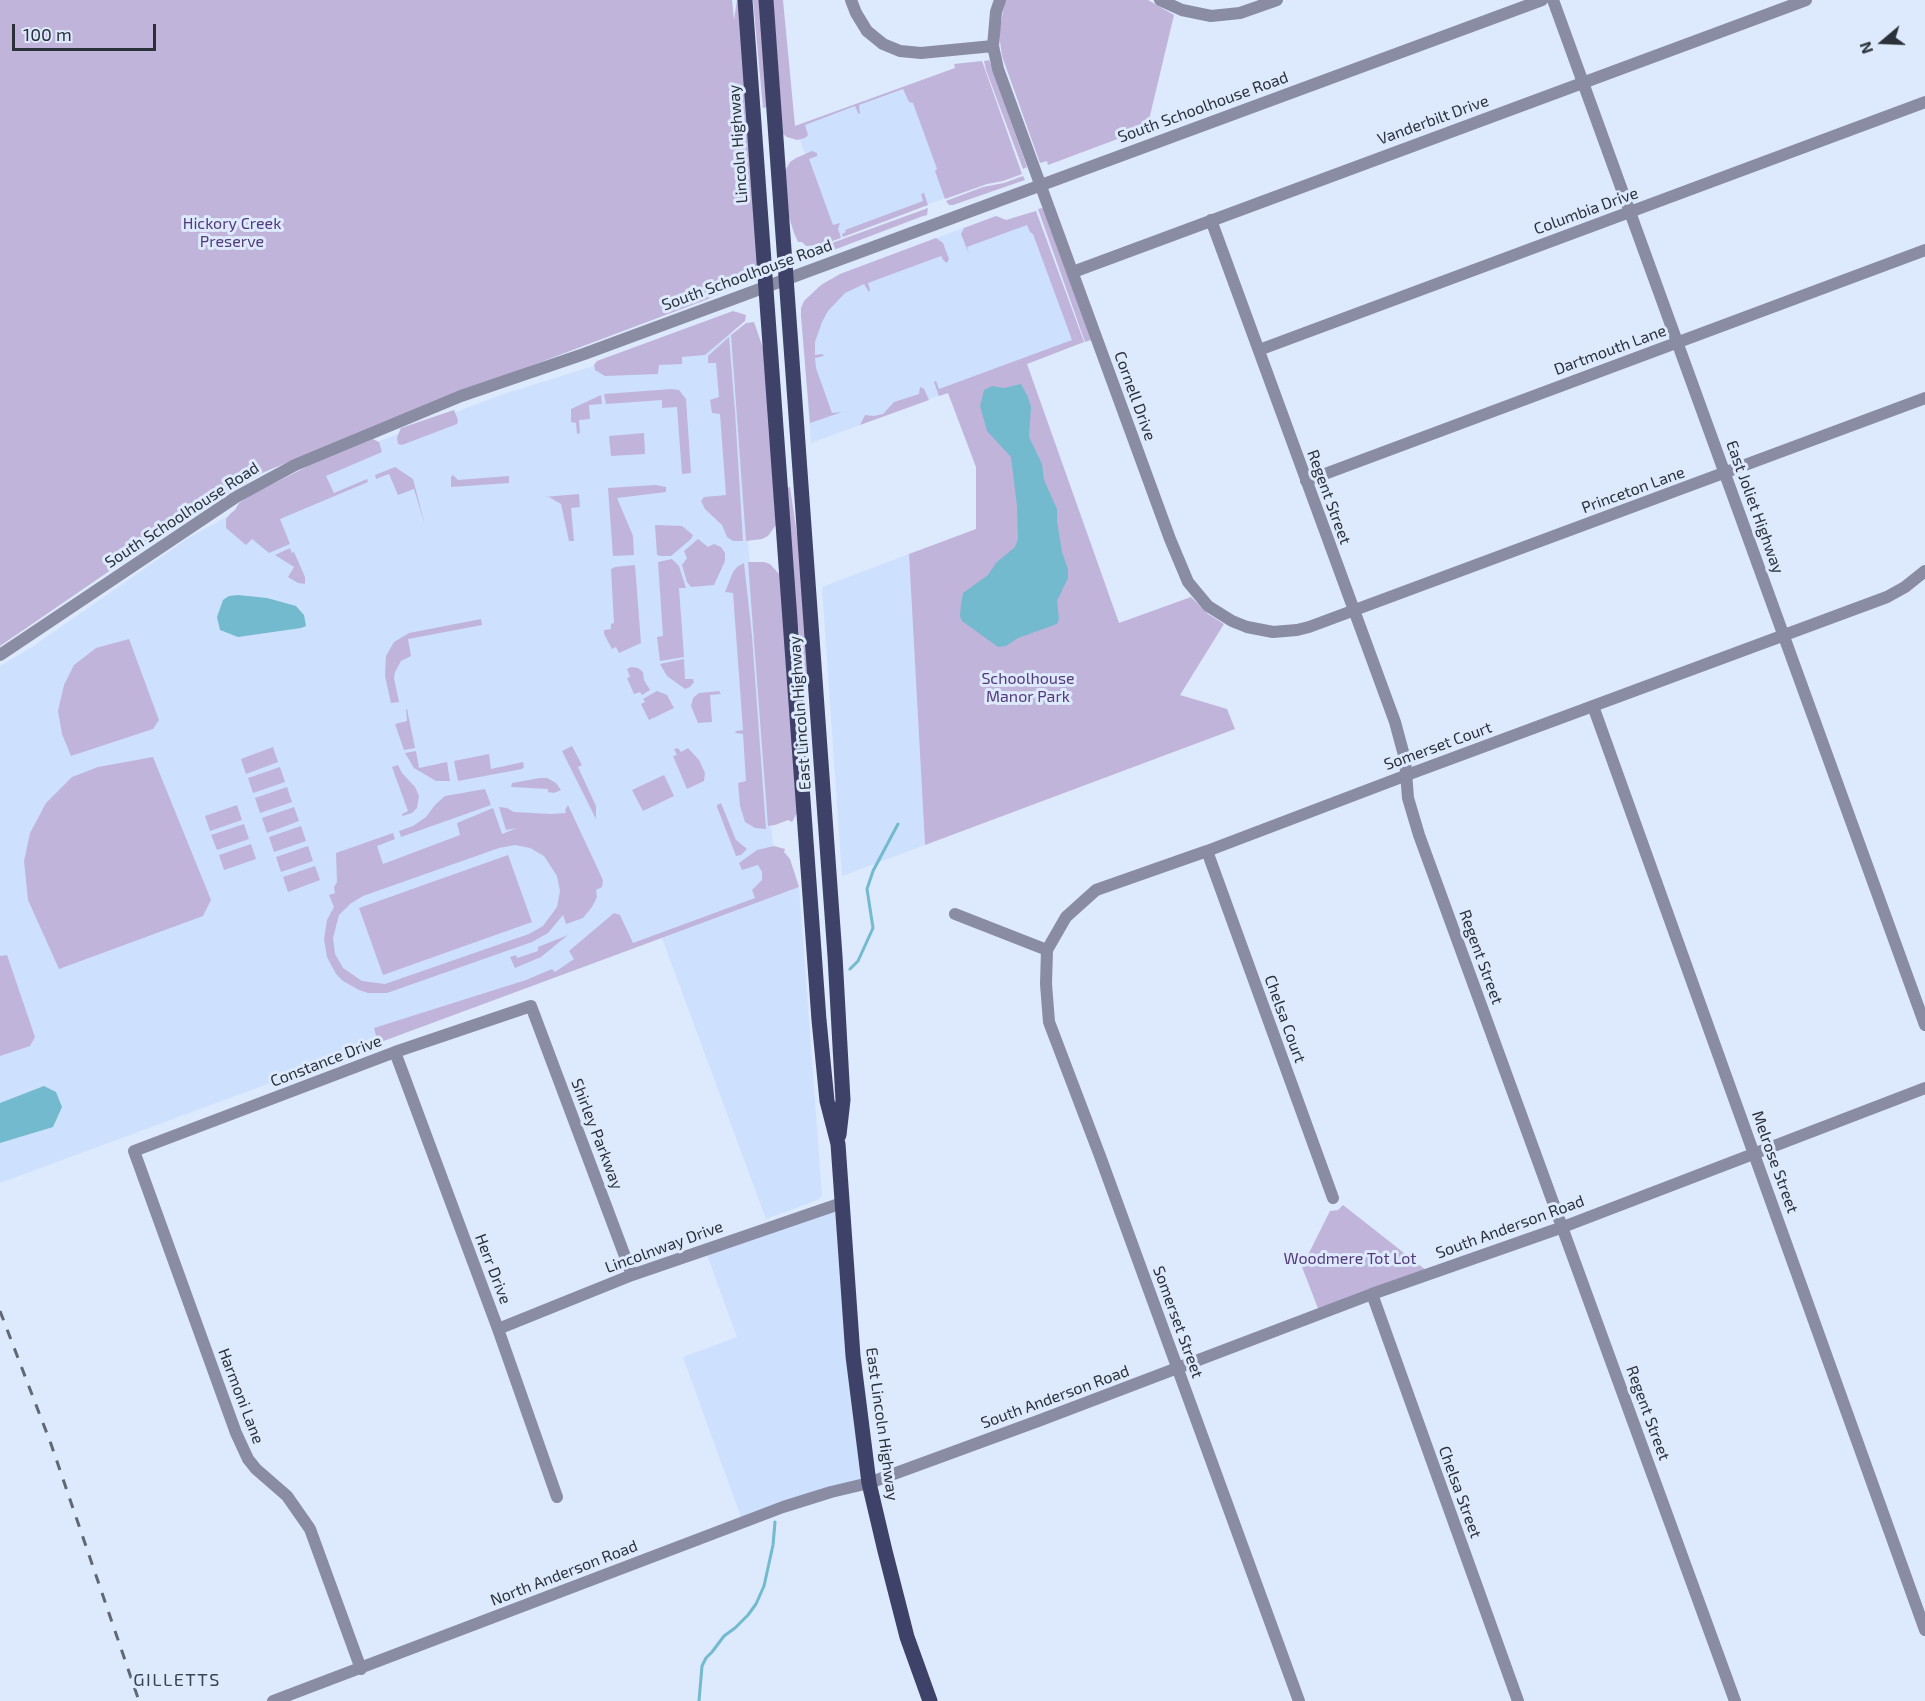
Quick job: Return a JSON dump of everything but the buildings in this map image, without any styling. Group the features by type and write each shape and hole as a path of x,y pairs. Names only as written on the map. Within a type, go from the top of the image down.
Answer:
{"main road":[{"name":"Lincoln Highway","path":"745,0 766,286"},
{"path":"766,0 785,279"},
{"name":"East Lincoln Highway","path":"785,279 835,956 843,1100 838,1144 853,1356 870,1483 896,1598 930,1701"},
{"name":"East Lincoln Highway","path":"766,286 820,1030 827,1101 838,1144"}],"street":[{"path":"851,0 867,32 882,44 900,51 921,53 993,45"},
{"name":"Cornell Drive","path":"1000,0 996,12 993,45 998,69 1180,566 1188,582 1208,606 1232,621 1246,627 1273,632 1298,630 1353,612"},
{"path":"1160,0 1182,10 1211,15 1240,13 1277,0"},
{"name":"South Schoolhouse Road","path":"0,655 236,497 295,465 461,396 584,354 1542,0"},
{"name":"East Joliet Highway","path":"1553,0 1925,1025"},
{"name":"Vanderbilt Drive","path":"1073,272 1806,0"},
{"name":"Columbia Drive","path":"1259,350 1925,102"},
{"name":"Regent Street","path":"1211,220 1395,722 1405,759 1408,798 1419,835 1734,1701"},
{"name":"Dartmouth Lane","path":"1306,480 1925,250"},
{"name":"Princeton Lane","path":"1353,612 1925,398"},
{"name":"Somerset Court","path":"1047,950 1066,917 1096,890 1207,851 1865,605 1896,593 1925,571"},
{"name":"Melrose Street","path":"1593,706 1925,1630"},
{"name":"Chelsa Court","path":"1207,851 1333,1198"},
{"path":"955,914 1047,950"},
{"name":"Somerset Street","path":"1047,950 1046,984 1049,1022 1299,1701"},
{"name":"Constance Drive","path":"134,1151 395,1052 531,1006"},
{"name":"Shirley Parkway","path":"531,1006 632,1275"},
{"name":"Herr Drive","path":"395,1052 498,1329 557,1497"},
{"name":"South Anderson Road","path":"870,1483 1178,1369 1372,1294 1563,1227 1925,1088"},
{"name":"Harmoni Lane","path":"134,1151 239,1440 256,1469 286,1496 310,1529 361,1669"},
{"name":"Lincolnway Drive","path":"498,1329 632,1275 842,1203"},
{"name":"Chelsa Street","path":"1372,1294 1518,1701"},
{"name":"North Anderson Road","path":"273,1701 783,1507 870,1483"}],"shaded area":[{"path":"955,68 995,179 836,239 795,126"},
{"path":"1036,211 1084,342 811,443 801,316 804,301 821,285 840,274 996,216 1006,220"},
{"path":"731,328 770,819 779,894 799,887 822,1196 817,1200 766,1219 662,938 0,1183 0,666 32,647 190,537 327,461 501,395 625,356"},
{"path":"1021,384 1031,407 1029,437 1042,464 1044,480 1057,509 1057,521 1068,578 1057,601 1059,619 1057,624 1018,638 1006,646 998,647 962,621 961,604 963,593 988,575 996,563 1015,547 1018,539 1017,506 1011,457 987,431 980,406 984,390 992,386 1004,388"},
{"path":"909,554 925,845 842,876 822,587"},
{"path":"229,596 267,598 296,606 304,615 306,626 238,637 220,630 217,617 223,600"},
{"path":"44,1086 56,1092 62,1107 53,1127 0,1143 0,1103"},
{"path":"841,1206 867,1481 742,1520 683,1357 737,1337 706,1252"}],"green space":[{"name":"Hickory Creek Preserve","path":"0,0 732,0 734,20 737,0 739,0 758,259 756,268 749,277 737,285 708,299 419,408 262,473 178,524 0,646"},
{"path":"753,0 759,0 767,107 763,108"},
{"path":"773,0 783,0 795,126 955,68 954,64 982,61 1022,174 945,199 935,171 937,169 913,103 909,102 903,89 859,105 860,114 855,106 805,125 808,135 805,138 797,140 787,137 783,134"},
{"path":"1005,0 1148,0 1174,15 1147,128 1048,165 1047,161 1040,163 1002,56 999,34"},
{"path":"989,60 1027,167 1023,169 986,70 984,61"},
{"path":"812,151 817,153 817,156 809,159 833,225 840,223 838,229 841,238 821,245 806,246 798,242 789,217 785,171 790,162"},
{"path":"1023,176 1025,180 953,205 949,205 946,201 983,187"},
{"path":"924,193 928,205 843,237 845,230 923,201 921,194"},
{"path":"928,208 927,215 831,251 820,254 806,251 807,249 821,247"},
{"path":"1042,208 1091,340 1085,342 1038,209"},
{"name":"Schoolhouse Manor Park","path":"1036,211 1084,342 1027,364 1119,623 1191,597 1208,614 1224,624 1180,695 1227,709 1235,729 925,845 909,554 976,529 976,467 948,393 939,396 934,382 936,381 939,389 1072,340 1033,234 1027,225 967,247 969,254 961,234 964,228 996,216 1006,220"},
{"path":"936,238 943,243 949,259 947,263 941,256 868,283 869,292 864,284 845,293 828,311 815,342 815,355 824,356 815,358 816,368 832,413 842,412 810,423 801,316 804,301 821,285 840,274"},
{"path":"733,311 746,315 745,321 705,355 682,357 682,364 659,365 658,374 605,376 595,370 594,365 597,361"},
{"path":"754,322 764,351 776,525 768,536 746,541 731,335 746,323"},
{"path":"729,337 743,541 733,541 727,537 722,525 705,509 701,501 704,497 726,495 720,414 712,413 710,400 719,397 716,363 708,363 708,356"},
{"path":"920,387 924,389 929,400 860,425 865,415 883,414 894,402 919,394"},
{"path":"679,390 686,399 691,473 682,474 677,407 662,408 662,400 606,404 604,394"},
{"path":"601,395 602,404 589,405 590,419 579,420 580,433 577,434 576,423 571,422 571,409"},
{"path":"454,410 458,420 457,424 402,445 398,444 397,437 401,428"},
{"path":"644,433 645,454 611,456 609,436"},
{"path":"373,439 379,442 382,452 326,476 334,493 367,479 368,482 280,519 290,544 269,553 252,539 246,545 226,528 226,519 239,503 251,495 310,465"},
{"path":"395,467 413,479 425,525 414,489 398,495 389,474 376,479 375,475"},
{"path":"453,475 458,480 509,476 509,483 451,487"},
{"path":"656,485 666,487 666,492 617,498 633,536 634,555 613,556 608,488"},
{"path":"790,487 800,555 808,674 805,674 796,612 787,488"},
{"path":"579,494 580,507 571,508 574,541 569,541 561,504 549,497 544,497"},
{"path":"655,525 682,526 693,535 671,556 657,555"},
{"path":"698,539 708,547 714,544 721,547 725,553 725,561 714,585 691,587 687,582 682,565 687,558 684,551"},
{"path":"290,548 305,577 305,584 288,577 294,567 275,555"},
{"path":"672,559 679,566 686,588 679,588 684,657 660,661 657,637 663,636 658,562"},
{"path":"748,562 770,564 780,575 798,811 792,822 788,820 768,826"},
{"path":"744,563 752,636 766,829 755,828 745,822 740,806 738,783 746,781 743,734 735,733 743,730 733,593 725,592 733,572"},
{"path":"635,565 641,643 619,653 616,647 612,649 604,634 604,630 611,629 611,624 614,623 611,569"},
{"path":"481,619 482,625 408,639 411,656 401,661 394,678 399,702 391,703 385,676 386,656 394,642 409,633"},
{"path":"129,639 159,720 153,729 71,756 62,734 58,711 64,685 74,665 96,648"},
{"path":"684,659 685,679 693,679 694,682 685,689 667,676 660,664"},
{"path":"631,667 643,672 644,680 650,690 642,695 640,692 634,694 627,678 630,677 627,669"},
{"path":"657,691 667,695 674,708 649,720 641,704 645,702 643,699"},
{"path":"719,691 721,694 710,695 712,722 698,723 691,706 693,698 699,693"},
{"path":"406,709 415,748 404,750 395,724 407,721"},
{"path":"572,746 582,765 578,767 596,806 596,819 562,751"},
{"path":"273,747 278,762 246,774 241,759"},
{"path":"678,748 681,752 688,748 699,760 705,773 704,781 687,789 673,756 677,755 674,749"},
{"path":"416,751 419,768 447,762 450,781 436,781 414,768 405,753"},
{"path":"489,754 491,769 523,762 524,767 458,781 454,761"},
{"path":"153,757 211,900 203,916 59,969 28,900 24,861 30,833 46,803 72,777 98,767"},
{"path":"398,765 419,796 417,808 412,813 402,816 408,811 392,767"},
{"path":"280,767 285,782 253,793 248,778"},
{"path":"664,775 674,796 643,811 632,790"},
{"path":"547,778 556,783 561,790 554,793 548,792 548,789 511,787 512,783"},
{"path":"287,787 292,802 260,813 255,798"},
{"path":"485,789 491,805 401,837 399,831 413,826 426,817 445,796"},
{"path":"721,803 736,840 747,849 741,855 736,856 717,807"},
{"path":"237,805 242,820 210,831 205,816"},
{"path":"568,805 603,880 602,887 596,890 597,897 592,907 583,918 566,924 563,915 548,933 532,942 387,993 368,993 359,990 336,974 327,957 324,939 327,920 334,907 329,895 335,893 334,887 337,882 336,853 393,833 395,839 377,846 383,864 460,835 457,823 493,808 502,834 517,828 506,830 499,807 514,812 551,814 566,813","holes":["515,845 530,848 544,856 557,876 560,891 557,907 543,926 529,934 385,984 362,981 343,968 335,954 333,938 339,915 350,904 363,896 499,848"]},
{"path":"294,807 299,821 267,833 262,818"},
{"path":"244,824 249,839 217,850 211,835"},
{"path":"301,826 306,841 274,852 269,837"},
{"path":"251,844 256,859 224,870 219,855"},
{"path":"308,846 313,861 281,872 276,857"},
{"path":"774,846 785,849 784,852 790,859 799,887 378,1043 374,1028 526,980 552,969 555,972 574,959 569,951 614,913 620,915 633,943 755,898 752,890 762,880 762,872 758,865 742,870 739,863 757,850"},
{"path":"508,855 532,922 383,975 359,908"},
{"path":"315,866 320,880 288,892 283,877"},
{"path":"568,935 541,957 515,968 510,957 516,955 517,958 538,951 538,947"},
{"path":"7,955 35,1037 30,1046 0,1056 0,956"},
{"name":"Woodmere Tot Lot","path":"1343,1205 1427,1271 1319,1311 1302,1267 1330,1211 1338,1210"}],"waterway":[{"path":"850,969 858,961 873,928 867,889 873,871 898,824"},
{"path":"699,1701 702,1666 706,1658 724,1636 748,1615 764,1586 773,1545 775,1522"}],"railway":[{"path":"0,1311 51,1444 139,1701"}],"district":[{"name":"GILLETTS","path":"177,1680"}]}
